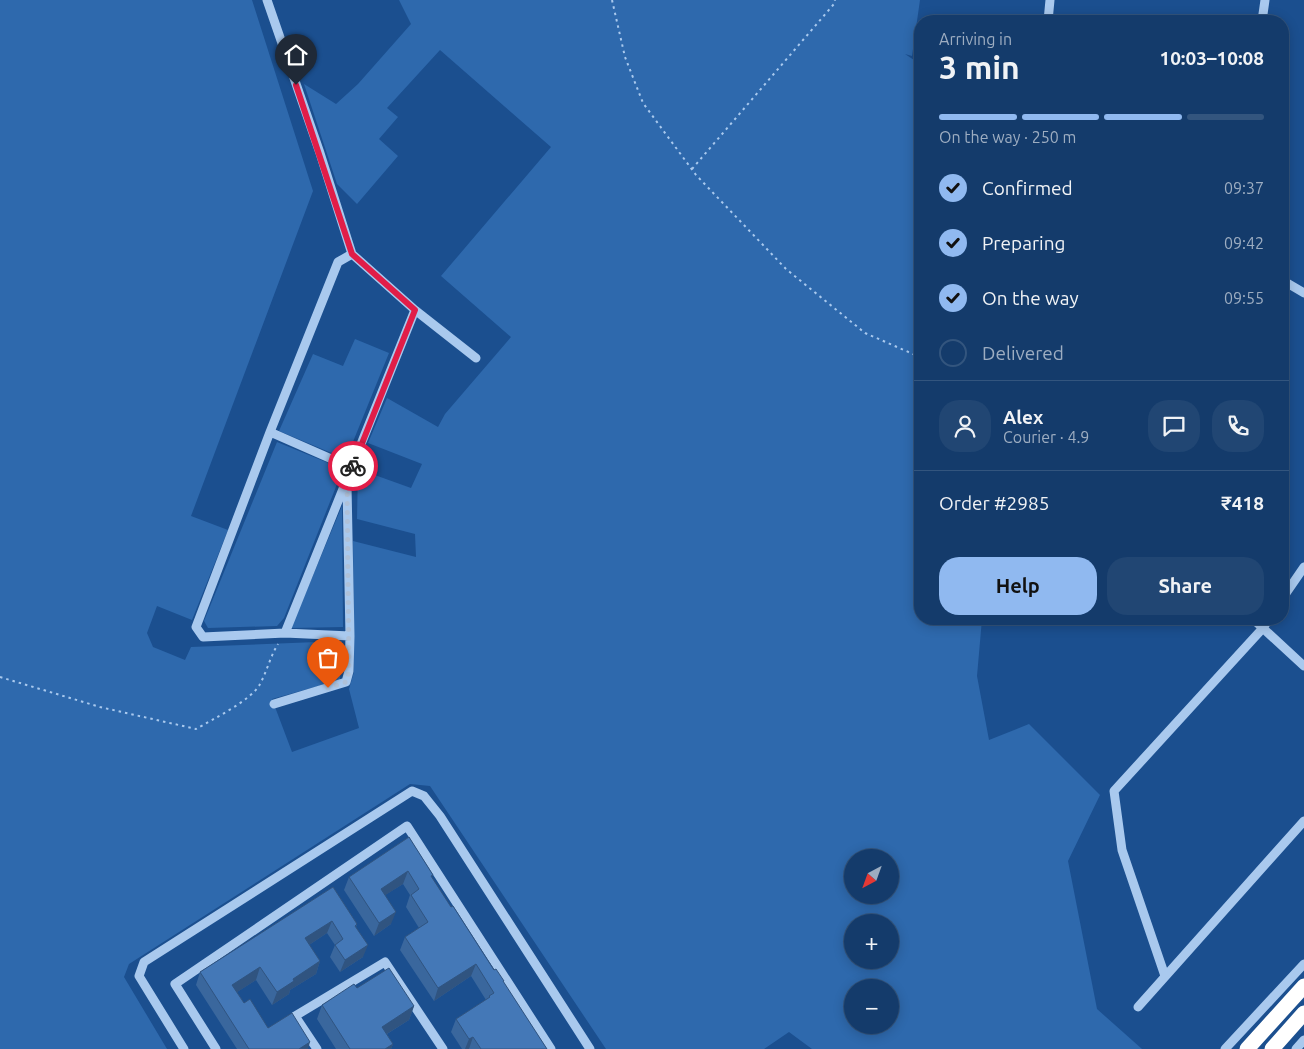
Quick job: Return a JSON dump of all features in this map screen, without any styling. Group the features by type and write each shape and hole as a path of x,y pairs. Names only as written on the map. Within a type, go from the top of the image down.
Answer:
{"highway":[{"path":"1247,1049 1304,986"},
{"path":"1272,1049 1304,1014"}],"street":[{"path":"267,0 320,153 352,254 415,310 476,358"},
{"path":"1049,15 1050,0"},
{"path":"1263,15 1265,0"},
{"path":"350,636 285,633 203,637 196,627 270,432 338,262 352,254"},
{"path":"1289,284 1304,293"},
{"path":"285,633 415,310"},
{"path":"270,432 352,468"},
{"path":"274,704 346,682 349,671 350,636 347,480"},
{"path":"1289,589 1304,567"},
{"path":"1260,625 1304,666"},
{"path":"1165,976 1122,850 1114,791 1265,625"},
{"path":"184,1049 139,976 144,962 412,791 424,796 440,816 590,1049"},
{"path":"1138,1007 1304,821"},
{"path":"216,1049 174,984 407,826 551,1049"},
{"path":"316,1049 295,1016 385,962 443,1049"},
{"path":"1225,1049 1304,964"},
{"path":"1296,1049 1304,1040"}],"path":[{"path":"612,0 625,57 643,103 692,169 786,269 865,333 914,355"},
{"path":"692,169 834,4 834,0"},
{"path":"0,677 100,707 196,728 234,707 259,686 272,654 285,633"}],"shaded area":[{"path":"0,0 252,0 313,191 191,516 228,530 192,620 157,606 147,633 153,647 185,660 191,647 342,641 340,680 272,699 292,752 359,728 349,689 354,672 353,541 416,557 415,534 357,519 358,469 411,488 422,464 368,443 387,398 438,427 445,414 511,337 441,276 551,147 440,50 387,108 398,117 379,139 398,156 357,204 337,184 304,84 336,104 358,84 411,24 399,0 920,0 918,15 914,15 912,56 905,54 914,60 914,625 981,625 977,676 989,740 1029,724 1100,795 1068,861 1097,1009 1142,1049 812,1049 789,1032 764,1049 606,1049 430,786 410,784 129,964 124,977 167,1049 0,1049"},
{"path":"355,339 389,353 346,459 279,431 313,354 343,366"},
{"path":"277,442 343,469 284,618 277,626 208,628 204,621"},
{"path":"342,506 343,627 291,628"}],"building":[{"path":"409,837 451,907 453,906 494,970 496,969 547,1049 481,1049 473,1037 469,1039 456,1019 494,993 476,964 438,988 405,937 428,922 411,895 419,889 408,871 381,889 396,912 379,923 349,877"},
{"path":"333,887 368,945 345,960 335,945 343,939 332,921 305,938 320,961 277,992 260,967 232,985 244,1003 250,999 268,1028 292,1013 310,1042 299,1049 249,1049 200,972"},
{"path":"389,968 414,1006 382,1027 393,1044 385,1049 350,1049 322,1005 354,984 357,988"}],"way so far":[{"path":"328,688 346,682 349,671 347,480 353,466"}],"route":[{"path":"296,85 352,254 415,310 353,466"}]}
